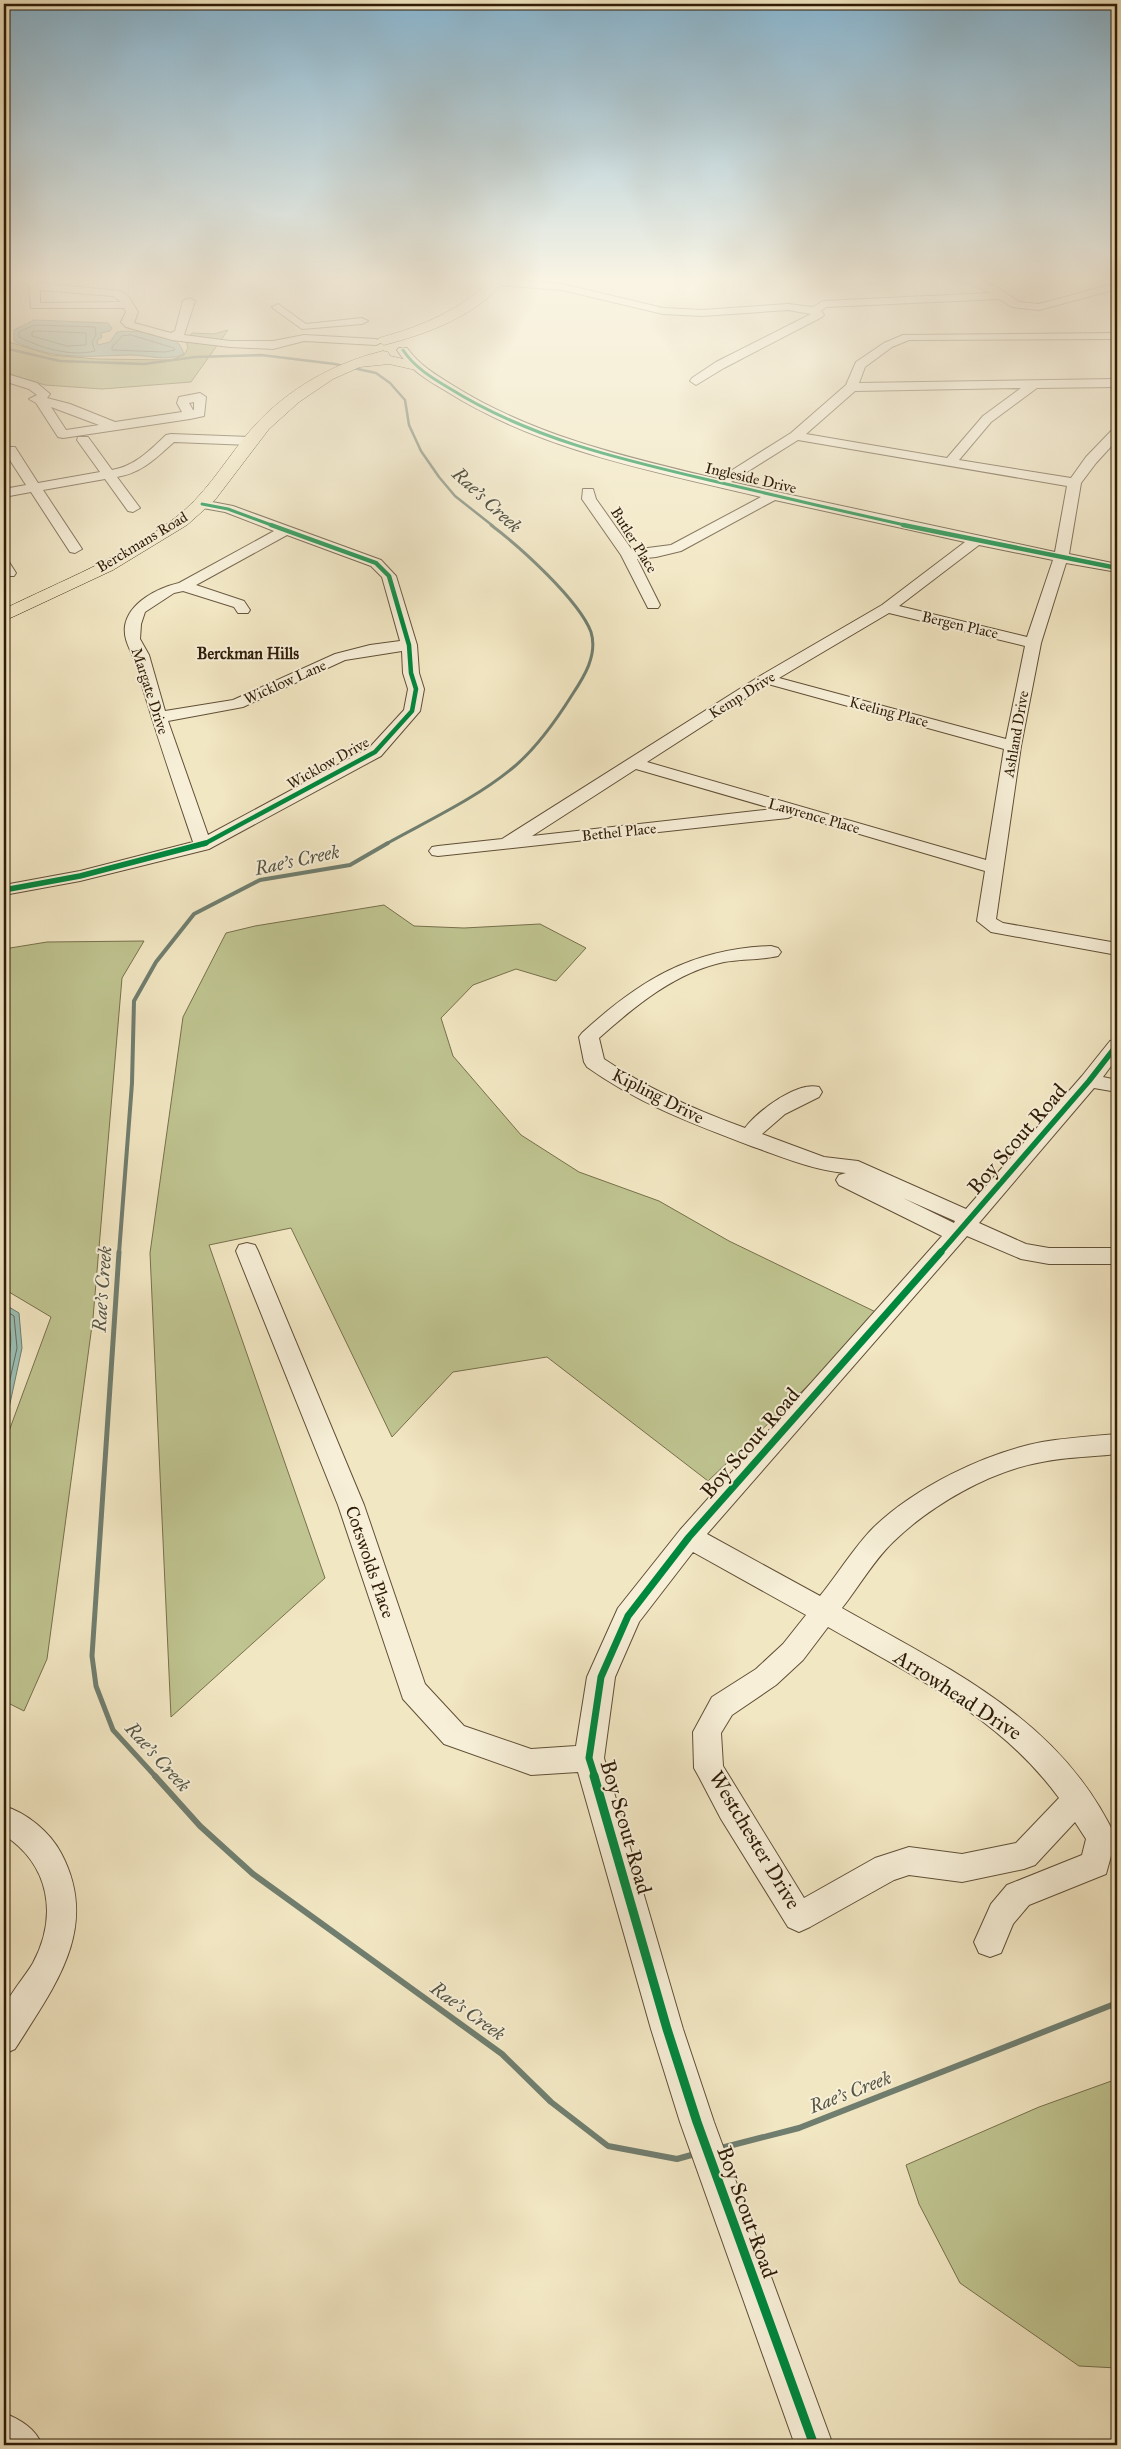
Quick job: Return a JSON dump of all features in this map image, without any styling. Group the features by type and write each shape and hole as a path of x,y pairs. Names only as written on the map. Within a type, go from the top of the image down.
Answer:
{"main road":[{"name":"Berckmans Road","path":"4,616 138,548 171,528 202,504 218,487 250,441 274,414 307,391"}],"street":[{"path":"40,400 44,394 42,391"},
{"name":"Ingleside Drive","path":"453,391 539,433 621,460 975,541 1117,568"},
{"path":"720,483 796,436 846,391"},
{"path":"950,462 987,419 1024,391"},
{"path":"22,396 40,400 116,427 153,436 250,441"},
{"path":"40,400 64,434 190,414"},
{"name":"Ashland Drive","path":"1117,433 1092,460 1074,484 1061,557 1033,643 1013,746 986,921 998,928 1117,949"},
{"path":"796,436 1074,484"},
{"path":"4,492 130,471 143,463 170,438"},
{"path":"83,440 133,508"},
{"path":"4,451 10,450 75,549"},
{"name":"Butler Place","path":"588,492 589,499 628,555 653,605"},
{"path":"628,555 656,553 676,548 772,496"},
{"name":"Wicklow Drive","path":"4,890 108,870 203,845 375,752 412,711 416,689 410,674 409,645 389,576 376,563 228,509 202,504"},
{"name":"Margate Drive","path":"203,845 165,738 141,656 132,639 133,624 139,610 169,590 184,586 286,530"},
{"name":"Kemp Drive","path":"506,844 766,679 887,608 975,541"},
{"path":"184,586 239,604 243,610"},
{"name":"Bergen Place","path":"887,608 1033,643"},
{"name":"Wicklow Lane","path":"160,717 236,704 340,657 370,650 409,645"},
{"name":"Keeling Place","path":"766,679 1013,746"},
{"name":"Lawrence Place","path":"634,763 995,868"},
{"name":"Bethel Place","path":"438,851 799,812"},
{"name":"Kipling Drive","path":"771,952 746,951 710,958 680,969 608,1019 589,1037 594,1062 627,1085 689,1115 822,1164 830,1164 836,1175 1021,1251 1049,1256 1117,1256"},
{"name":"Boy Scout Road","path":"814,2445 697,2122 667,2029 589,1758 600,1678 628,1616 689,1537 963,1226 1089,1081 1117,1045"},
{"path":"1089,1081 1117,1086"},
{"path":"749,1136 758,1125 786,1102 812,1092"},
{"name":"Cotswolds Place","path":"247,1251 350,1505 414,1690 454,1735 487,1748 531,1762 589,1758"},
{"name":"Westchester Drive","path":"1078,1799 1024,1855 962,1868 909,1861 886,1868 799,1916 732,1810 709,1768 707,1732 722,1706 766,1677 793,1652 883,1535 923,1504 956,1483 986,1468 1041,1452 1117,1444"},
{"name":"Arrowhead Drive","path":"689,1537 824,1610 972,1698 1012,1725 1045,1757 1078,1799 1101,1838 1096,1864 1018,1895 1002,1914 990,1942"},
{"path":"4,1819 35,1840 49,1857 59,1884 62,1905 60,1930 55,1949 4,2038"},
{"path":"4,2432 22,2445"}],"green space":[{"path":"384,905 414,926 464,928 540,924 586,948 556,981 516,969 473,985 441,1018 453,1056 521,1135 579,1172 659,1201 729,1241 882,1315 708,1481 547,1357 453,1372 392,1437 291,1228 209,1245 325,1578 171,1717 150,1253 183,1017 226,933 255,926"},
{"path":"144,941 122,978 93,1318 47,1659 24,1711 4,1701 4,1433 9,1431 51,1317 4,1289 4,949 47,942"},
{"path":"1117,2079 1117,2368 1079,2366 960,2283 919,2204 906,2165 1039,2107"}],"water":[{"path":"4,1304 19,1313 22,1348 9,1408 4,1413"}],"waterway":[{"name":"Rae's Creek","path":"397,391 405,400 409,425 421,451 439,477 455,496 493,526"},
{"name":"Rae's Creek","path":"386,844 469,798 515,766 539,742 553,723 577,688 589,665 593,641 591,632 584,619 547,574 491,525"},
{"name":"Rae's Creek","path":"119,1253 132,1083 134,1001 156,962 194,914 260,880 350,865 388,843"},
{"name":"Rae's Creek","path":"119,1252 92,1656 96,1686 113,1730 156,1777"},
{"name":"Rae's Creek","path":"155,1776 200,1826 253,1874 502,2054 551,2102 608,2146 677,2159 695,2154"},
{"name":"Rae's Creek","path":"717,2149 799,2128 1117,2003"}],"cycle path":[{"path":"455,391 502,418 537,432 573,445 646,466 819,506 1117,568"},
{"path":"4,890 80,876 203,845 375,752 412,711 416,689 411,673 409,645 389,576 376,563 228,509 202,504"},
{"path":"814,2445 697,2122 667,2029 589,1758 601,1677 628,1616 689,1537 970,1219 1089,1081 1117,1045"}],"district":[{"name":"Berckman Hills","path":"248,653"}]}
